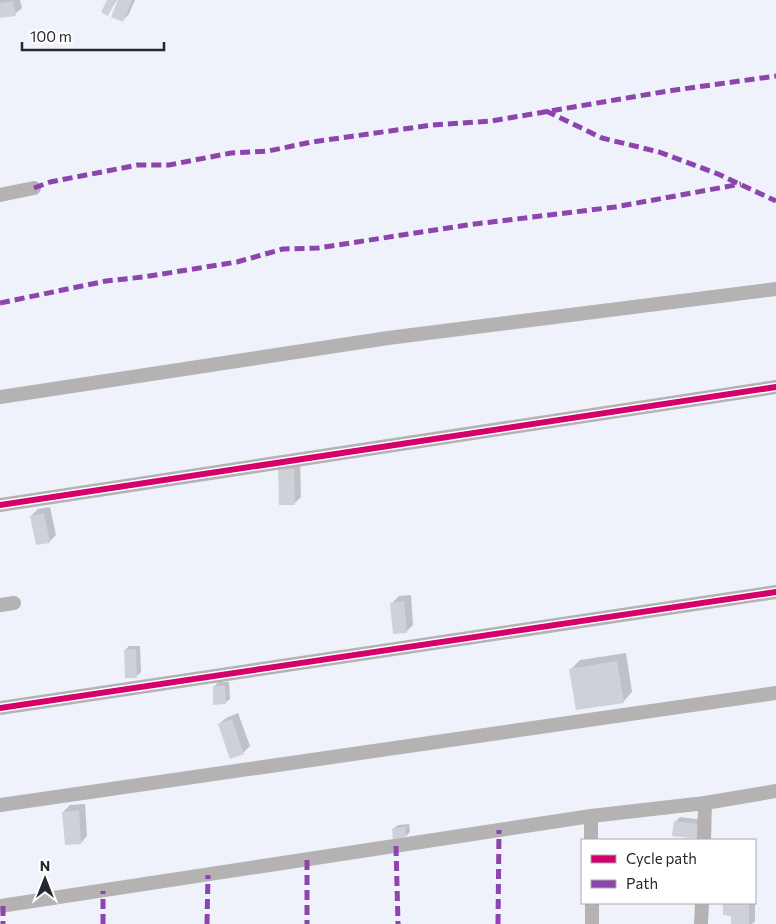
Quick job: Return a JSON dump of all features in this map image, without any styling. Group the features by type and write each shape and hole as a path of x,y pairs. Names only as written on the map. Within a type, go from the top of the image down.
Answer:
{"street":[{"path":"0,195 34,188"},
{"path":"0,397 388,338 776,289"},
{"path":"0,505 776,386"},
{"path":"0,708 776,592"},
{"path":"0,605 14,603"},
{"path":"0,806 776,693"},
{"path":"0,906 591,816 705,803 776,791"},
{"path":"704,839 705,803"},
{"path":"591,816 591,839"},
{"path":"592,904 592,924"},
{"path":"702,904 702,924"}],"building":[{"path":"107,0 116,0 108,16 101,12"},
{"path":"118,0 132,0 123,22 111,17"},
{"path":"13,1 16,16 0,18 0,3"},
{"path":"278,469 294,469 295,505 279,505"},
{"path":"44,513 50,543 36,545 30,516"},
{"path":"404,601 407,633 393,634 390,603"},
{"path":"136,649 137,678 125,678 124,650"},
{"path":"617,661 624,703 576,710 569,669"},
{"path":"213,686 225,686 226,704 213,705"},
{"path":"232,719 244,754 230,759 218,724"},
{"path":"79,810 81,844 65,845 62,812"},
{"path":"674,821 701,824 699,839 672,836"},
{"path":"405,827 406,837 393,839 392,829"},
{"path":"723,904 749,904 749,924 731,924 731,916 723,915"}],"marked path":[{"path":"34,188 50,182 138,165 169,165 231,153 268,151 312,142 432,125 491,121 668,91 776,76"},
{"path":"546,111 602,138 659,152 718,174 776,201"},
{"path":"0,303 106,281 237,262 283,249 318,248 467,225 615,207 741,184"},
{"path":"498,924 499,830"},
{"path":"396,846 398,924"},
{"path":"307,860 307,924"},
{"path":"207,924 208,875"},
{"path":"103,891 103,924"},
{"path":"3,906 3,924"}],"cycle path":[{"path":"0,505 776,387"},
{"path":"0,708 776,592"}]}
